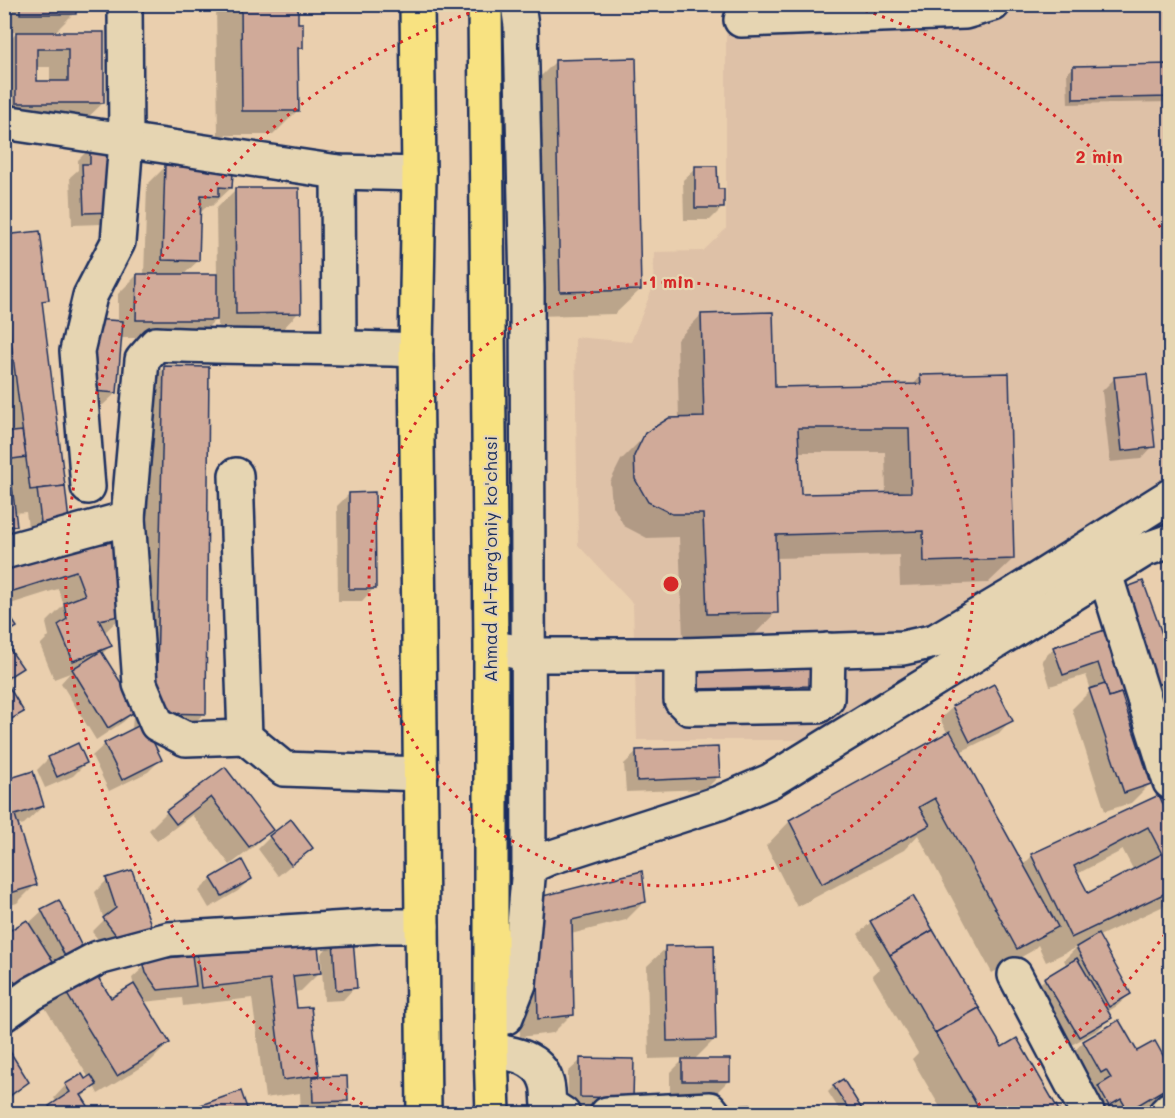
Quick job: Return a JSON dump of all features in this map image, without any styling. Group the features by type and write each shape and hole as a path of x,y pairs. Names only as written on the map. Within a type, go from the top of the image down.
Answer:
{"highway":[{"path":"417,4 419,174 416,350 424,1113"},
{"name":"Ahmad Al-Farg'oniy ko'chasi","path":"485,4 493,1113"}],"street":[{"path":"88,487 77,351 90,296 118,242 126,141 125,4"},
{"path":"491,1011 506,1017 519,984 529,867 527,288 521,26 518,4"},
{"path":"741,20 965,12 993,4"},
{"path":"4,122 338,172 419,174"},
{"path":"338,172 339,346"},
{"path":"416,350 339,346 229,347 156,344 142,360 128,518 140,684 157,724 186,740 245,737 284,769 421,774"},
{"path":"236,475 245,737"},
{"path":"491,647 529,655 681,655 903,648 935,641 1170,496"},
{"path":"4,552 128,518"},
{"path":"529,867 549,858 719,803 770,781 1143,550 1170,541"},
{"path":"1105,574 1170,782"},
{"path":"681,655 681,700 689,708 818,706 827,699 828,650"},
{"path":"4,1014 33,993 98,958 169,939 380,926 422,926"},
{"path":"1015,975 1088,1113"},
{"path":"491,1050 513,1054 532,1061 546,1079 554,1110"},
{"path":"625,1113 710,1109 714,1113"},
{"path":"1165,1113 1170,1109"}],"shaded area":[{"path":"726,5 1170,5 1170,518 802,740 637,740 633,604 578,545 575,337 631,342 653,287 654,252 703,251 726,229"}],"building":[{"path":"20,4 76,4 76,14 20,14"},
{"path":"241,4 298,4 298,23 303,23 303,48 298,48 299,111 242,111"},
{"path":"16,32 104,32 104,103 16,103","holes":["37,49 68,49 68,81 37,81"]},
{"path":"636,58 641,290 560,292 555,60"},
{"path":"1170,64 1170,97 1073,99 1073,66"},
{"path":"90,146 113,150 116,212 84,213 82,164 90,164"},
{"path":"165,165 233,172 232,188 219,187 219,196 201,195 199,261 162,260"},
{"path":"695,166 717,166 718,189 724,189 724,208 695,208"},
{"path":"235,188 299,188 301,313 236,314"},
{"path":"40,231 49,300 42,301 65,486 30,490 4,286 4,235"},
{"path":"137,274 217,274 217,320 136,320"},
{"path":"773,312 775,387 921,384 920,375 1009,373 1014,559 924,562 923,531 776,535 778,613 707,614 703,514 672,514 648,502 635,479 634,456 645,433 669,418 704,417 701,314","holes":["798,428 909,428 911,492 801,494"]},
{"path":"91,319 123,321 117,393 92,391"},
{"path":"164,366 209,367 206,714 156,713"},
{"path":"1147,374 1155,447 1122,451 1114,377"},
{"path":"22,431 26,457 6,460 4,433"},
{"path":"4,462 9,462 17,526 4,527"},
{"path":"65,486 69,521 42,531 37,489"},
{"path":"375,492 376,589 349,589 349,493"},
{"path":"114,542 124,615 99,620 112,646 73,661 58,625 67,619 64,603 85,595 76,571 4,594 4,569 85,546"},
{"path":"1143,581 1170,656 1170,680 1154,686 1119,590"},
{"path":"4,608 17,627 4,635"},
{"path":"1114,627 1134,689 1109,697 1098,663 1063,675 1053,647"},
{"path":"4,641 23,668 4,680"},
{"path":"101,651 138,710 108,728 72,669"},
{"path":"810,664 810,686 698,689 697,666"},
{"path":"6,682 24,712 4,723 4,683"},
{"path":"994,684 1013,721 970,742 952,706"},
{"path":"1105,684 1109,697 1121,693 1151,784 1124,793 1089,689"},
{"path":"144,723 162,760 122,780 104,743"},
{"path":"950,731 1058,927 1017,949 935,798 919,807 930,825 822,884 789,820"},
{"path":"78,743 87,763 57,777 48,757"},
{"path":"718,747 720,777 637,781 636,750"},
{"path":"225,767 273,830 249,847 211,797 176,824 166,811"},
{"path":"33,771 44,806 15,815 37,885 4,895 4,780"},
{"path":"1159,795 1170,820 1170,891 1071,938 1031,854","holes":["1148,827 1162,854 1088,893 1074,866"]},
{"path":"291,819 313,848 291,865 269,836"},
{"path":"242,860 252,879 222,896 211,878"},
{"path":"132,870 152,928 119,939 103,918 116,908 106,878"},
{"path":"642,871 646,902 572,920 574,1015 538,1019 535,898"},
{"path":"913,896 933,930 890,955 870,921"},
{"path":"59,900 83,949 66,958 41,909"},
{"path":"27,920 53,961 16,984 4,966 4,934"},
{"path":"933,930 979,1008 935,1033 890,955"},
{"path":"1098,934 1131,994 1109,1007 1076,947"},
{"path":"317,937 321,973 293,976 297,1008 311,1007 319,1075 283,1080 270,980 201,988 197,952"},
{"path":"353,939 357,988 336,990 333,940"},
{"path":"714,945 716,1040 667,1041 665,946"},
{"path":"192,955 196,986 158,990 146,973 144,965 151,960"},
{"path":"1077,958 1112,1018 1079,1037 1044,978"},
{"path":"96,974 111,998 134,984 170,1043 117,1076 62,986"},
{"path":"979,1008 1002,1047 1017,1038 1061,1114 982,1114 935,1033"},
{"path":"1119,1020 1137,1051 1155,1041 1170,1068 1170,1086 1128,1111 1121,1099 1109,1106 1098,1086 1111,1078 1106,1070 1101,1073 1083,1041"},
{"path":"4,1042 29,1082 4,1100"},
{"path":"580,1058 634,1059 633,1098 580,1097"},
{"path":"682,1059 730,1059 730,1081 682,1081"},
{"path":"82,1074 85,1079 91,1075 97,1085 81,1095 92,1112 54,1114 49,1106 70,1092 65,1084"},
{"path":"347,1076 348,1101 313,1102 312,1077"},
{"path":"843,1079 865,1114 852,1114 833,1085"},
{"path":"241,1091 249,1114 205,1114 201,1105"},
{"path":"753,1105 753,1114 732,1114 732,1106"}]}
